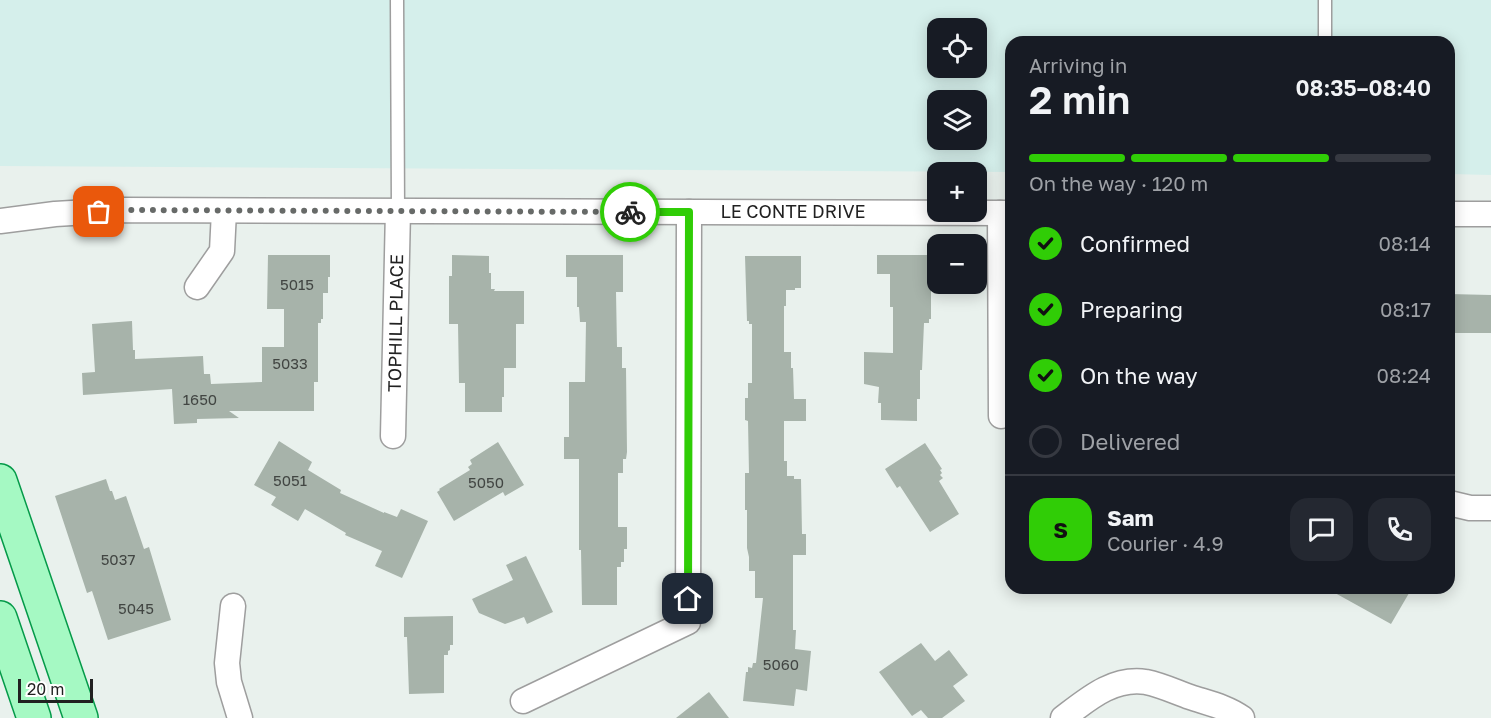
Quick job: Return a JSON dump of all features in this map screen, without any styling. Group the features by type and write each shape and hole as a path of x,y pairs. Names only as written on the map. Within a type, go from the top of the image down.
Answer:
{"main road":[{"path":"0,481 81,718"},
{"path":"0,618 34,718"}],"street":[{"name":"LE CONTE DRIVE","path":"0,221 54,214 122,210 1005,213"},
{"name":"TOPHILL PLACE","path":"393,436 398,210"},
{"path":"197,287 222,251 224,211"},
{"path":"523,701 688,622 689,212"},
{"path":"1455,214 1491,214"},
{"path":"1001,416 1005,254"},
{"path":"1455,504 1470,508 1491,508"},
{"path":"233,606 227,663 229,682 240,718"},
{"path":"1066,717 1100,690 1131,681 1148,683 1225,709 1242,718"}],"lane":[{"path":"397,0 398,210"},
{"path":"1325,0 1325,36"}],"shaded area":[{"path":"0,0 1491,0 1491,175 1455,174 1455,36 1005,36 1005,172 987,172 987,162 927,162 927,172 0,166"}],"building":[{"path":"268,255 330,255 328,293 323,293 323,319 321,323 318,323 318,382 314,382 314,411 229,411 239,418 197,419 197,423 174,424 172,389 83,395 82,373 95,372 92,324 132,321 135,359 203,356 204,374 210,374 211,384 262,382 262,347 284,347 284,309 267,309"},
{"path":"452,255 489,256 491,289 495,289 494,291 524,291 524,324 516,324 516,368 504,368 502,412 465,412 465,383 459,383 458,324 449,324 449,276 452,276"},
{"path":"566,255 623,255 623,292 616,292 617,347 622,347 622,368 626,368 627,452 626,459 623,459 623,473 618,473 618,527 627,527 627,549 624,549 624,562 621,562 621,567 617,567 617,605 582,605 581,550 579,550 579,459 564,459 564,437 569,437 569,382 585,382 586,322 580,322 579,307 577,307 577,277 566,277"},
{"path":"877,255 927,255 927,294 931,294 931,319 929,323 924,323 917,421 881,420 881,403 878,403 879,387 864,384 864,352 893,353 890,274 877,274"},
{"path":"745,256 801,256 801,288 786,290 786,306 784,306 784,352 791,352 794,399 806,399 806,421 784,421 784,461 787,461 787,476 801,479 802,534 806,534 806,555 793,555 795,649 811,651 807,691 796,689 794,706 743,701 746,672 748,672 748,667 752,668 753,663 756,663 763,598 755,598 755,571 749,571 747,510 745,510 745,473 749,473 745,398 748,398 748,383 752,383 752,324 747,321"},
{"path":"1455,294 1491,295 1491,333 1455,333"},
{"path":"279,441 312,462 308,470 341,490 340,493 384,513 397,517 401,509 428,521 402,578 375,566 382,551 345,535 346,533 305,509 298,521 271,505 276,497 254,485"},
{"path":"498,442 524,485 505,496 503,492 454,521 437,492 470,470 468,467 472,464 470,460"},
{"path":"925,443 942,469 940,475 943,478 939,481 959,514 930,532 900,486 897,488 885,469"},
{"path":"106,479 115,500 126,496 144,549 149,547 171,620 108,640 92,591 87,593 55,496"},
{"path":"526,556 553,612 527,624 524,617 505,624 479,613 472,599 513,580 506,565"},
{"path":"1337,594 1408,594 1391,624"},
{"path":"453,616 453,645 450,645 448,655 444,655 444,693 409,694 404,617"},
{"path":"921,643 935,661 949,650 968,675 953,686 965,701 942,718 928,718 921,710 912,716 879,672"},
{"path":"709,692 729,718 676,718"}],"way so far":[{"path":"99,212 122,210 630,212"}],"route":[{"path":"630,212 689,212 688,599"}]}
